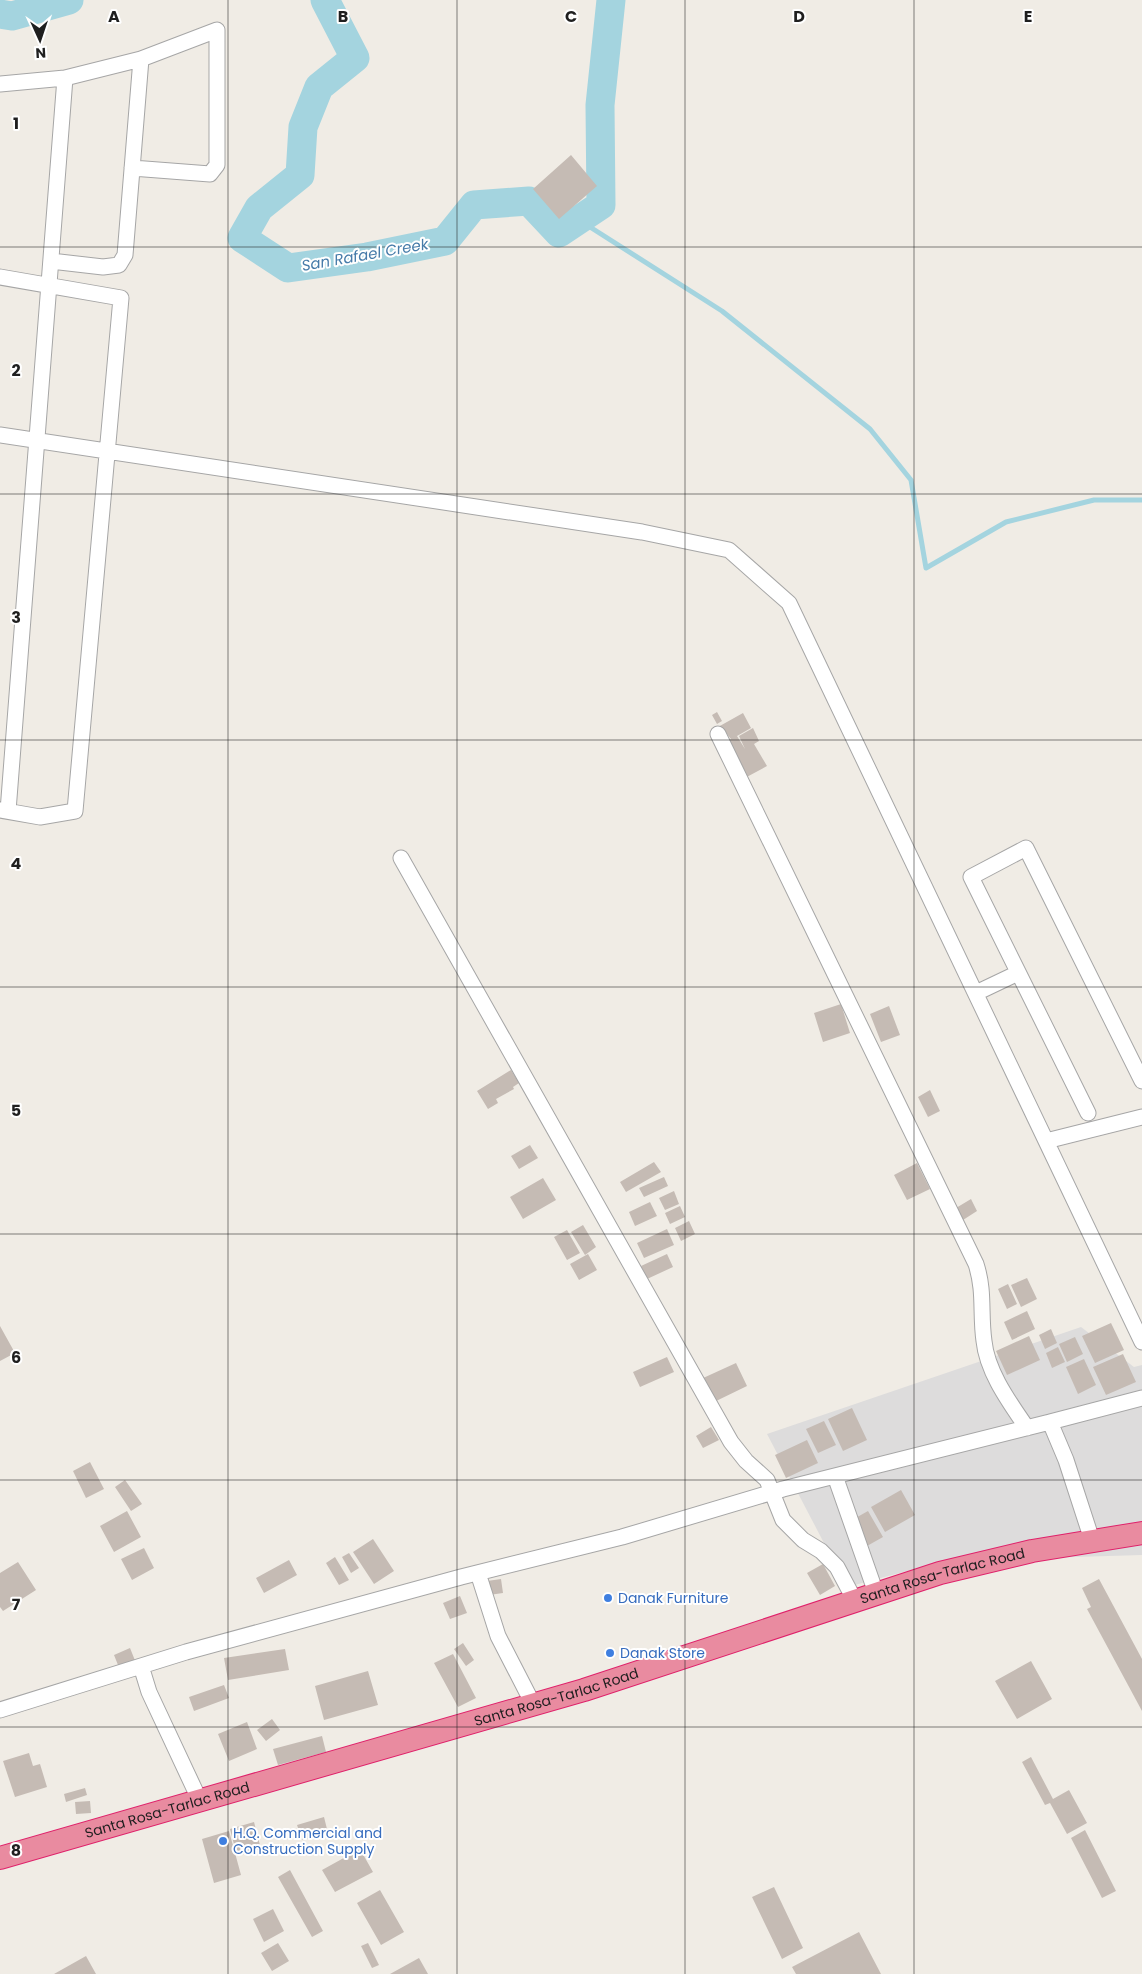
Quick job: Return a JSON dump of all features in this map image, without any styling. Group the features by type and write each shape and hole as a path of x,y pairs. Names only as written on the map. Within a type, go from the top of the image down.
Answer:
{"highway":[{"name":"Santa Rosa-Tarlac Road","path":"0,1858 534,1704 978,1563 1142,1532"}],"street":[{"path":"0,84 66,78 141,58 217,30 217,165 210,174 132,168"},
{"path":"51,261 103,266 118,265 126,255 141,58"},
{"path":"0,277 49,287 121,298 109,451 75,811 40,817 4,811 37,440 49,287 51,261 66,78"},
{"path":"0,435 642,532 729,550 789,604 1142,1342"},
{"path":"718,734 976,1264 983,1289 984,1344 1004,1392 1027,1428"},
{"path":"1088,1113 971,877 1026,848 1142,1081"},
{"path":"400,858 731,1442 746,1461 767,1480 783,1520 803,1540 821,1551 866,1597"},
{"path":"976,993 1018,973"},
{"path":"1046,1141 1142,1117"},
{"path":"0,1710 142,1666 478,1573 622,1537 772,1492 1142,1398"},
{"path":"1050,1422 1066,1460 1092,1540"},
{"path":"835,1476 866,1597"},
{"path":"478,1573 498,1636 534,1704"},
{"path":"142,1666 149,1692 200,1801"}],"shaded area":[{"path":"1081,1327 1134,1367 1142,1365 1142,1555 945,1561 847,1587 767,1434"}],"building":[{"path":"571,155 597,186 559,219 533,189"},
{"path":"717,712 722,721 717,724 712,715"},
{"path":"743,713 751,728 737,736 745,749 739,736 753,728 759,741 754,744 767,766 743,779 725,742 731,739 727,734 723,736 718,727"},
{"path":"841,1004 850,1033 823,1042 814,1013"},
{"path":"889,1006 900,1035 881,1042 870,1014"},
{"path":"511,1070 519,1083 513,1087 514,1089 496,1099 498,1103 488,1109 477,1091"},
{"path":"930,1090 940,1111 928,1117 918,1097"},
{"path":"530,1145 538,1158 519,1169 511,1156"},
{"path":"654,1162 661,1172 626,1192 620,1182"},
{"path":"917,1163 930,1189 907,1200 894,1175"},
{"path":"664,1177 668,1186 644,1197 639,1188"},
{"path":"543,1178 556,1200 523,1219 510,1197"},
{"path":"674,1191 679,1204 665,1210 659,1198"},
{"path":"971,1199 977,1211 963,1220 956,1208"},
{"path":"650,1202 657,1216 635,1226 629,1212"},
{"path":"680,1206 685,1217 670,1224 665,1213"},
{"path":"689,1221 695,1234 681,1241 675,1228"},
{"path":"583,1225 596,1247 585,1255 571,1232"},
{"path":"667,1229 674,1245 644,1258 637,1243"},
{"path":"567,1230 580,1253 567,1260 554,1237"},
{"path":"588,1254 597,1270 579,1280 570,1264"},
{"path":"667,1254 673,1267 647,1279 641,1266"},
{"path":"1027,1278 1037,1299 1021,1307 1011,1285"},
{"path":"1008,1284 1017,1304 1007,1309 998,1289"},
{"path":"1027,1311 1035,1329 1012,1340 1004,1322"},
{"path":"1111,1323 1124,1350 1095,1363 1082,1336"},
{"path":"0,1326 15,1353 0,1361"},
{"path":"1051,1329 1057,1343 1045,1349 1039,1335"},
{"path":"1029,1336 1040,1360 1007,1375 996,1351"},
{"path":"1075,1337 1083,1354 1067,1362 1059,1344"},
{"path":"1058,1347 1065,1362 1052,1368 1046,1353"},
{"path":"1123,1354 1136,1382 1106,1395 1093,1367"},
{"path":"667,1357 674,1372 640,1387 633,1372"},
{"path":"1084,1359 1096,1385 1078,1394 1066,1367"},
{"path":"736,1363 747,1386 712,1403 701,1379"},
{"path":"852,1408 867,1440 843,1451 828,1419"},
{"path":"824,1421 836,1445 818,1453 806,1429"},
{"path":"711,1427 719,1440 703,1448 696,1436"},
{"path":"807,1440 818,1463 786,1478 775,1455"},
{"path":"90,1462 104,1489 86,1498 73,1471"},
{"path":"125,1480 142,1504 131,1511 115,1487"},
{"path":"901,1490 915,1515 885,1532 871,1507"},
{"path":"127,1511 141,1537 114,1552 100,1526"},
{"path":"868,1511 883,1537 867,1546 852,1520"},
{"path":"373,1539 394,1571 374,1584 353,1552"},
{"path":"144,1548 154,1568 132,1580 121,1559"},
{"path":"349,1553 359,1568 351,1573 342,1557"},
{"path":"335,1557 349,1580 339,1585 326,1563"},
{"path":"289,1560 297,1575 264,1593 256,1578"},
{"path":"18,1562 36,1590 3,1611 0,1607 0,1573"},
{"path":"823,1564 835,1586 820,1595 807,1573"},
{"path":"501,1579 503,1593 489,1595 487,1581"},
{"path":"1099,1579 1142,1659 1142,1711 1087,1609 1091,1607 1082,1588"},
{"path":"460,1596 467,1613 450,1619 443,1603"},
{"path":"463,1643 474,1660 466,1666 454,1649"},
{"path":"130,1648 136,1663 120,1670 114,1655"},
{"path":"285,1649 289,1670 228,1680 224,1658"},
{"path":"453,1654 476,1698 458,1707 434,1663"},
{"path":"1031,1661 1052,1699 1017,1719 995,1681"},
{"path":"368,1671 378,1705 324,1720 315,1686"},
{"path":"224,1685 229,1698 194,1711 189,1697"},
{"path":"272,1719 280,1730 266,1741 257,1730"},
{"path":"247,1722 257,1749 229,1761 218,1734"},
{"path":"322,1736 326,1752 278,1765 273,1749"},
{"path":"29,1753 33,1766 40,1764 47,1787 15,1797 3,1761"},
{"path":"1031,1757 1053,1799 1069,1790 1087,1823 1067,1834 1050,1803 1045,1805 1022,1762"},
{"path":"85,1788 87,1795 66,1802 64,1794"},
{"path":"90,1801 91,1813 76,1814 75,1802"},
{"path":"324,1817 328,1833 302,1840 297,1825"},
{"path":"254,1822 261,1849 237,1856 230,1829"},
{"path":"1085,1830 1116,1891 1102,1898 1071,1838"},
{"path":"229,1831 241,1875 214,1883 202,1839"},
{"path":"360,1849 373,1872 335,1892 322,1870"},
{"path":"290,1870 323,1931 312,1937 278,1877"},
{"path":"774,1887 803,1948 782,1959 752,1897"},
{"path":"380,1890 404,1932 381,1945 357,1903"},
{"path":"273,1909 284,1931 264,1942 253,1919"},
{"path":"859,1932 881,1974 796,1974 792,1967"},
{"path":"278,1943 289,1961 272,1971 261,1953"},
{"path":"368,1943 379,1965 372,1968 361,1946"},
{"path":"86,1956 96,1974 54,1974"},
{"path":"419,1958 428,1974 390,1974"}],"waterway":[{"name":"San Rafael Creek","path":"0,14 12,16 69,0"},
{"name":"San Rafael Creek","path":"325,0 355,58 319,87 303,127 300,175 259,208 242,238 288,268 367,257 445,241 474,205 529,201 559,233 601,205 600,105 611,0"},
{"path":"579,220 722,311 870,429 911,480 926,568 1006,522 1094,500 1142,500"}],"place":[{"name":"Danak Furniture","path":"608,1598"},
{"name":"Danak Store","path":"610,1653"},
{"name":"H.Q. Commercial and Construction Supply","path":"223,1841"}]}
